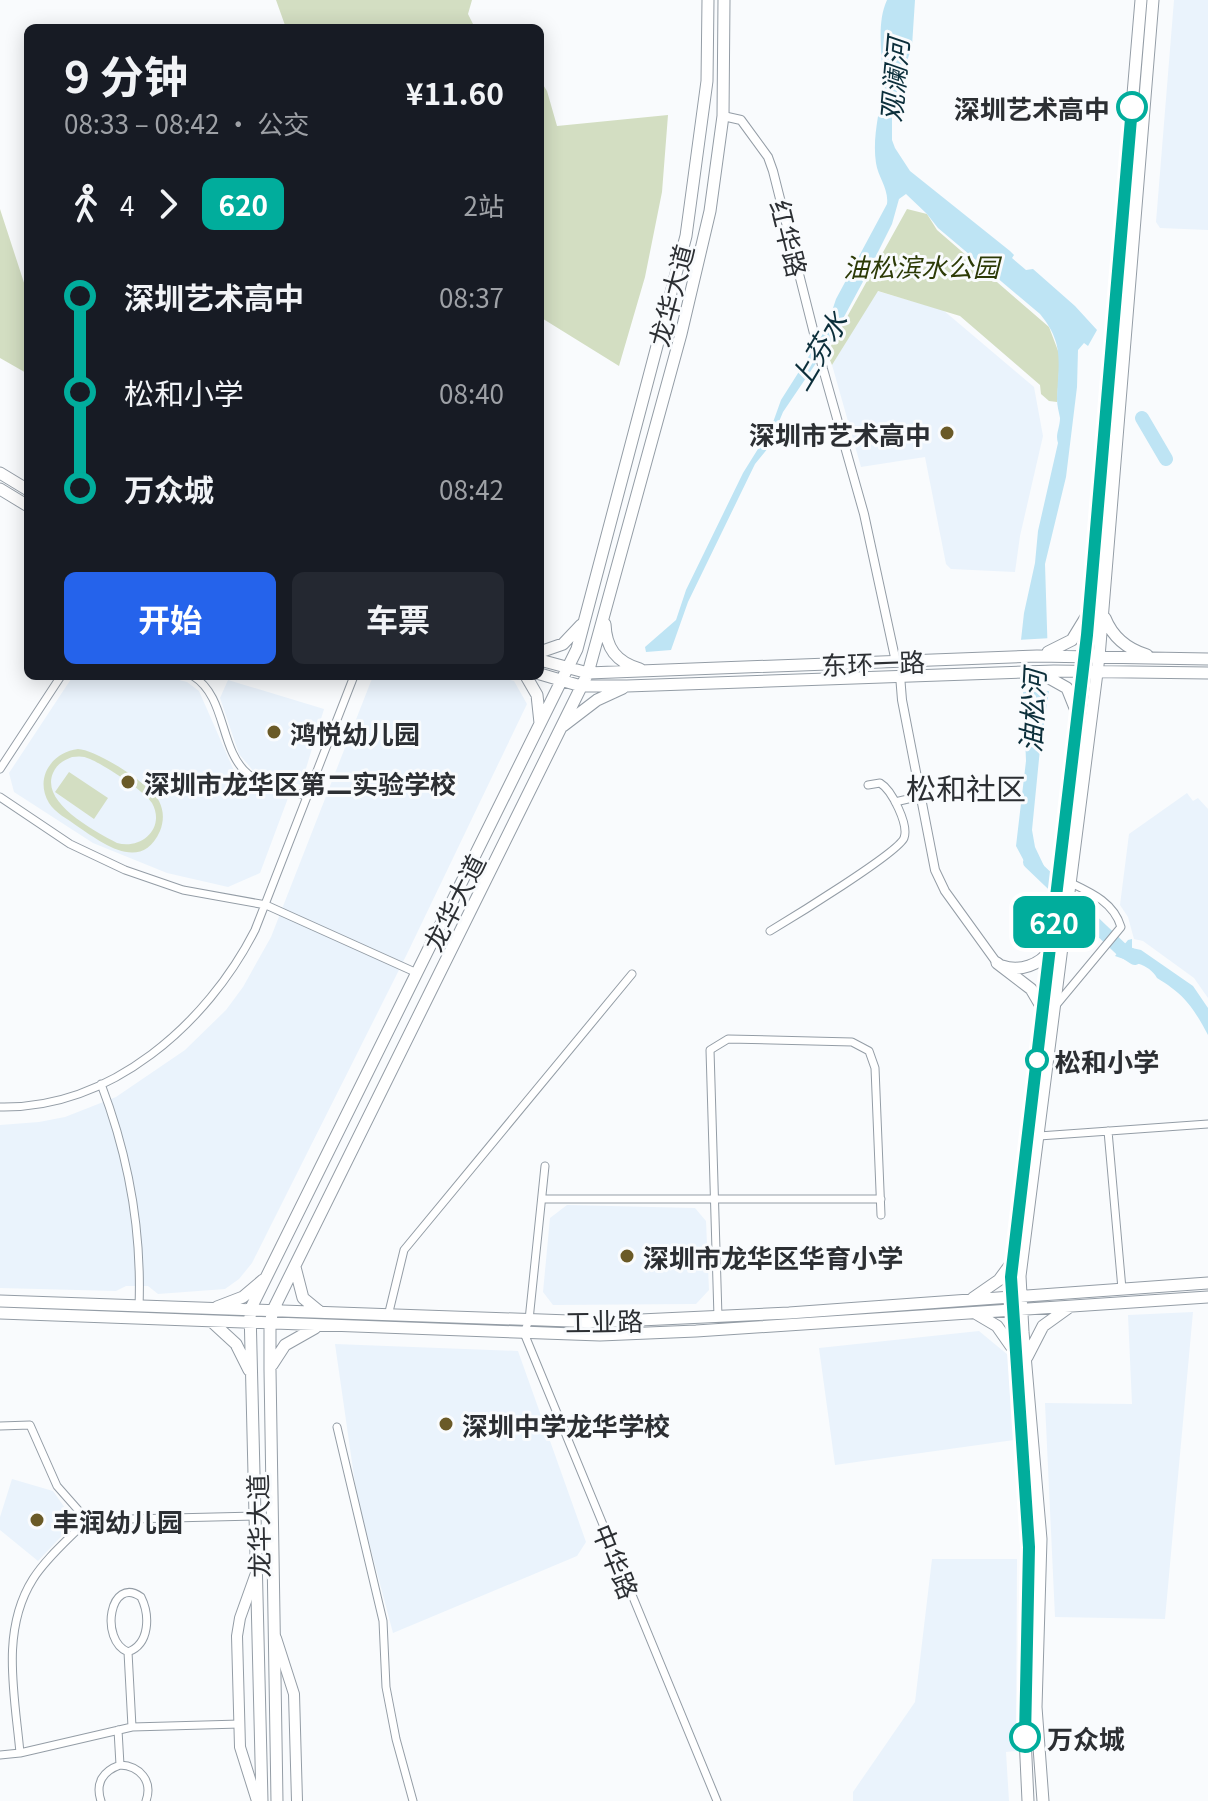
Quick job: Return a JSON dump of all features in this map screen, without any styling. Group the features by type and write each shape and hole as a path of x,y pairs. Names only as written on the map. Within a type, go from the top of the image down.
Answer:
{"main road":[{"name":"龙华大道","path":"260,1801 251,1317 267,1277 569,670 686,236 707,81 708,0"},
{"name":"龙华大道","path":"277,1801 270,1370 273,1310 588,673 700,261 723,116 724,0"},
{"path":"1028,1801 1025,1704 1029,1547 1012,1261 1083,670 1141,0"},
{"path":"1016,1302 1098,670 1153,0"},
{"path":"0,473 24,488"},
{"path":"0,489 24,504"},
{"path":"1104,608 1108,626 1121,642 1136,652 1159,658"},
{"path":"1054,653 1077,635 1089,609"},
{"path":"605,614 609,647 632,669"},
{"path":"544,651 563,644 584,621"},
{"name":"东环一路","path":"544,661 588,673 1054,653 1208,659"},
{"name":"东环一路","path":"544,675 581,686 627,686 1035,671 1054,675 1083,670 1208,673"},
{"path":"1054,675 1070,691 1077,716"},
{"path":"528,680 537,695 540,715 538,731"},
{"path":"560,729 595,702 627,686"},
{"path":"997,963 1011,969 1025,967 1043,958 1050,949"},
{"path":"997,963 1036,994 1042,1014"},
{"path":"1012,1261 999,1280 970,1305 997,1326 1020,1360 1041,1539 1036,1707 1043,1801"},
{"path":"270,1370 277,1355 289,1342 324,1320 303,1298 295,1267"},
{"path":"196,1309 225,1305 243,1297 267,1277"},
{"name":"工业路","path":"0,1301 196,1309 251,1317 270,1324 388,1316 597,1322 970,1305 1206,1283"},
{"name":"工业路","path":"1016,1302 1079,1304 1206,1297"},
{"path":"1020,1360 1043,1326 1057,1314 1079,1304"},
{"name":"工业路","path":"0,1313 211,1321 251,1317 273,1310 324,1320 524,1333 648,1334 970,1305"},
{"path":"211,1321 236,1344 245,1358 253,1382"},
{"path":"258,1571 247,1595 237,1636 242,1756 260,1801"},
{"path":"274,1631 294,1694 297,1801"}],"street":[{"name":"红华路","path":"723,116 741,120 771,165 864,514 896,662"},
{"path":"900,675 902,700 937,877 997,963"},
{"path":"0,769 58,680"},
{"path":"197,680 209,691 242,767 260,780 307,796"},
{"path":"0,1107 36,1105 101,1084 152,1053 194,1018 228,977 243,954 266,905 352,680"},
{"path":"770,931 861,873 902,842 903,826 895,802 884,785 868,785"},
{"path":"895,802 921,796"},
{"path":"0,797 70,844 125,870 183,890 266,905 434,982"},
{"path":"1056,1006 1120,931 1120,922 1109,907 1071,883"},
{"path":"388,1316 404,1250 632,974"},
{"path":"718,1317 710,1050 728,1039 852,1042 869,1051 875,1068 881,1215"},
{"path":"101,1084 120,1138 133,1193 139,1250 139,1307"},
{"path":"1039,1136 1208,1124"},
{"path":"1108,1131 1122,1289"},
{"path":"524,1333 529,1320 545,1166"},
{"path":"542,1199 881,1199"},
{"name":"中华路","path":"524,1333 717,1801"},
{"path":"0,1426 30,1425 57,1486 87,1520"},
{"path":"337,1427 383,1621 386,1687 413,1801"},
{"path":"20,1753 12,1655 18,1611 38,1571 87,1520 256,1516"},
{"path":"130,1592 141,1597 147,1620 140,1644 128,1652 116,1643 111,1619 119,1596 130,1592"},
{"path":"128,1652 132,1727"},
{"path":"0,1755 132,1727 240,1724"},
{"path":"118,1730 120,1765"},
{"path":"101,1801 99,1783 103,1775 120,1765 139,1770 145,1777 148,1786 146,1801"}],"shaded area":[{"path":"1174,0 1208,0 1208,230 1160,228 1156,222"},
{"name":"深圳市艺术高中","path":"877,291 943,310 1034,387 1043,436 1015,572 951,569 946,564 925,457 861,467 832,365"},
{"name":"深圳市龙华区第二实验学校","path":"70,680 179,680 199,691 235,773 249,785 288,798 260,873 228,887 167,873 93,843 14,792 9,773"},
{"name":"鸿悦幼儿园","path":"228,680 324,709 301,785 255,773 239,754 220,698"},
{"path":"371,680 514,681 527,704 406,956 252,1263 239,1279 225,1289 158,1294 148,1286 126,1286 116,1291 0,1288 0,1125 65,1117 116,1097 185,1050 226,1010 243,987 271,937"},
{"path":"1187,793 1193,801 1198,798 1208,809 1208,998 1194,978 1143,941 1134,939 1128,917 1120,905 1129,834"},
{"name":"深圳市龙华区华育小学","path":"567,1205 695,1208 706,1221 709,1290 696,1304 553,1305 543,1292 550,1218"},
{"path":"1193,1312 1165,1619 1055,1617 1045,1403 1132,1404 1128,1315"},
{"path":"979,1331 1008,1355 1014,1440 835,1465 819,1348"},
{"name":"深圳中学龙华学校","path":"335,1344 518,1351 586,1542 577,1556 393,1633 357,1497"},
{"name":"丰润幼儿园","path":"12,1479 53,1491 75,1522 38,1561 0,1530 0,1517"},
{"path":"932,1559 1017,1559 1016,1751 1006,1752 1009,1801 853,1801 853,1792 915,1702"}],"green space":[{"path":"276,0 472,0 468,14 473,24 285,24"},
{"path":"544,86 557,126 668,115 662,192 645,277 619,366 544,319"},
{"path":"0,209 24,283 24,372 0,358"},
{"name":"油松滨水公园","path":"907,209 927,214 937,230 1049,327 1060,356 1057,402 1049,401 1041,394 1040,385 960,316 878,291 832,365 827,353"},
{"path":"69,751 87,751 110,761 154,794 161,805 163,820 152,844 142,851 120,851 97,840 52,807 45,794 45,776 53,761","holes":["75,757 86,757 105,767 148,798 156,812 156,821 149,835 135,843 117,843 72,815 62,805 54,795 51,784 53,773 61,763"]},
{"path":"69,772 108,798 94,819 55,792"}],"water":[{"path":"887,0 915,0 912,46 892,107 892,140 895,148 910,171 1010,251 1014,255 1012,258 1026,270 1033,269 1097,330 1088,346 1084,343 1078,350 1077,387 1066,477 1045,564 1049,691 1032,830 1035,847 1044,866 1042,880 1024,861 1016,846 1026,761 1021,640 1038,531 1058,443 1057,345 1040,314 938,228 906,194 899,199 892,224 831,341 783,412 768,448 755,464 688,602 671,650 646,652 645,647 676,620 686,590 743,473 771,428 781,400 826,329 836,299 887,204 876,163 875,144 882,88 881,21"},
{"path":"1132,939 1132,948 1141,950 1193,986 1208,1008 1208,1035 1193,1009 1175,990 1144,966 1115,956"}],"pier":[{"path":"1052,638 1053,691 1019,692 1017,640"}],"waterway":[{"path":"1142,418 1166,459"},
{"name":"油松河","path":"1030,862 1121,949 1135,958"}],"bus line":[{"name":"620","path":"1025,1737 1028,1509 1011,1277 1087,635 1132,107"}],"place":[{"name":"深圳艺术高中","path":"1132,107"},
{"name":"深圳市艺术高中","path":"947,433"},
{"name":"鸿悦幼儿园","path":"274,732"},
{"name":"深圳市龙华区第二实验学校","path":"128,782"},
{"name":"松和小学","path":"1037,1060"},
{"name":"深圳市龙华区华育小学","path":"627,1256"},
{"name":"深圳中学龙华学校","path":"446,1424"},
{"name":"丰润幼儿园","path":"37,1520"},
{"name":"万众城","path":"1025,1737"}],"district":[{"name":"松和社区","path":"966,787"}],"water label":[{"name":"观澜河","path":"893,80"},
{"name":"上芬水","path":"817,350"}]}
